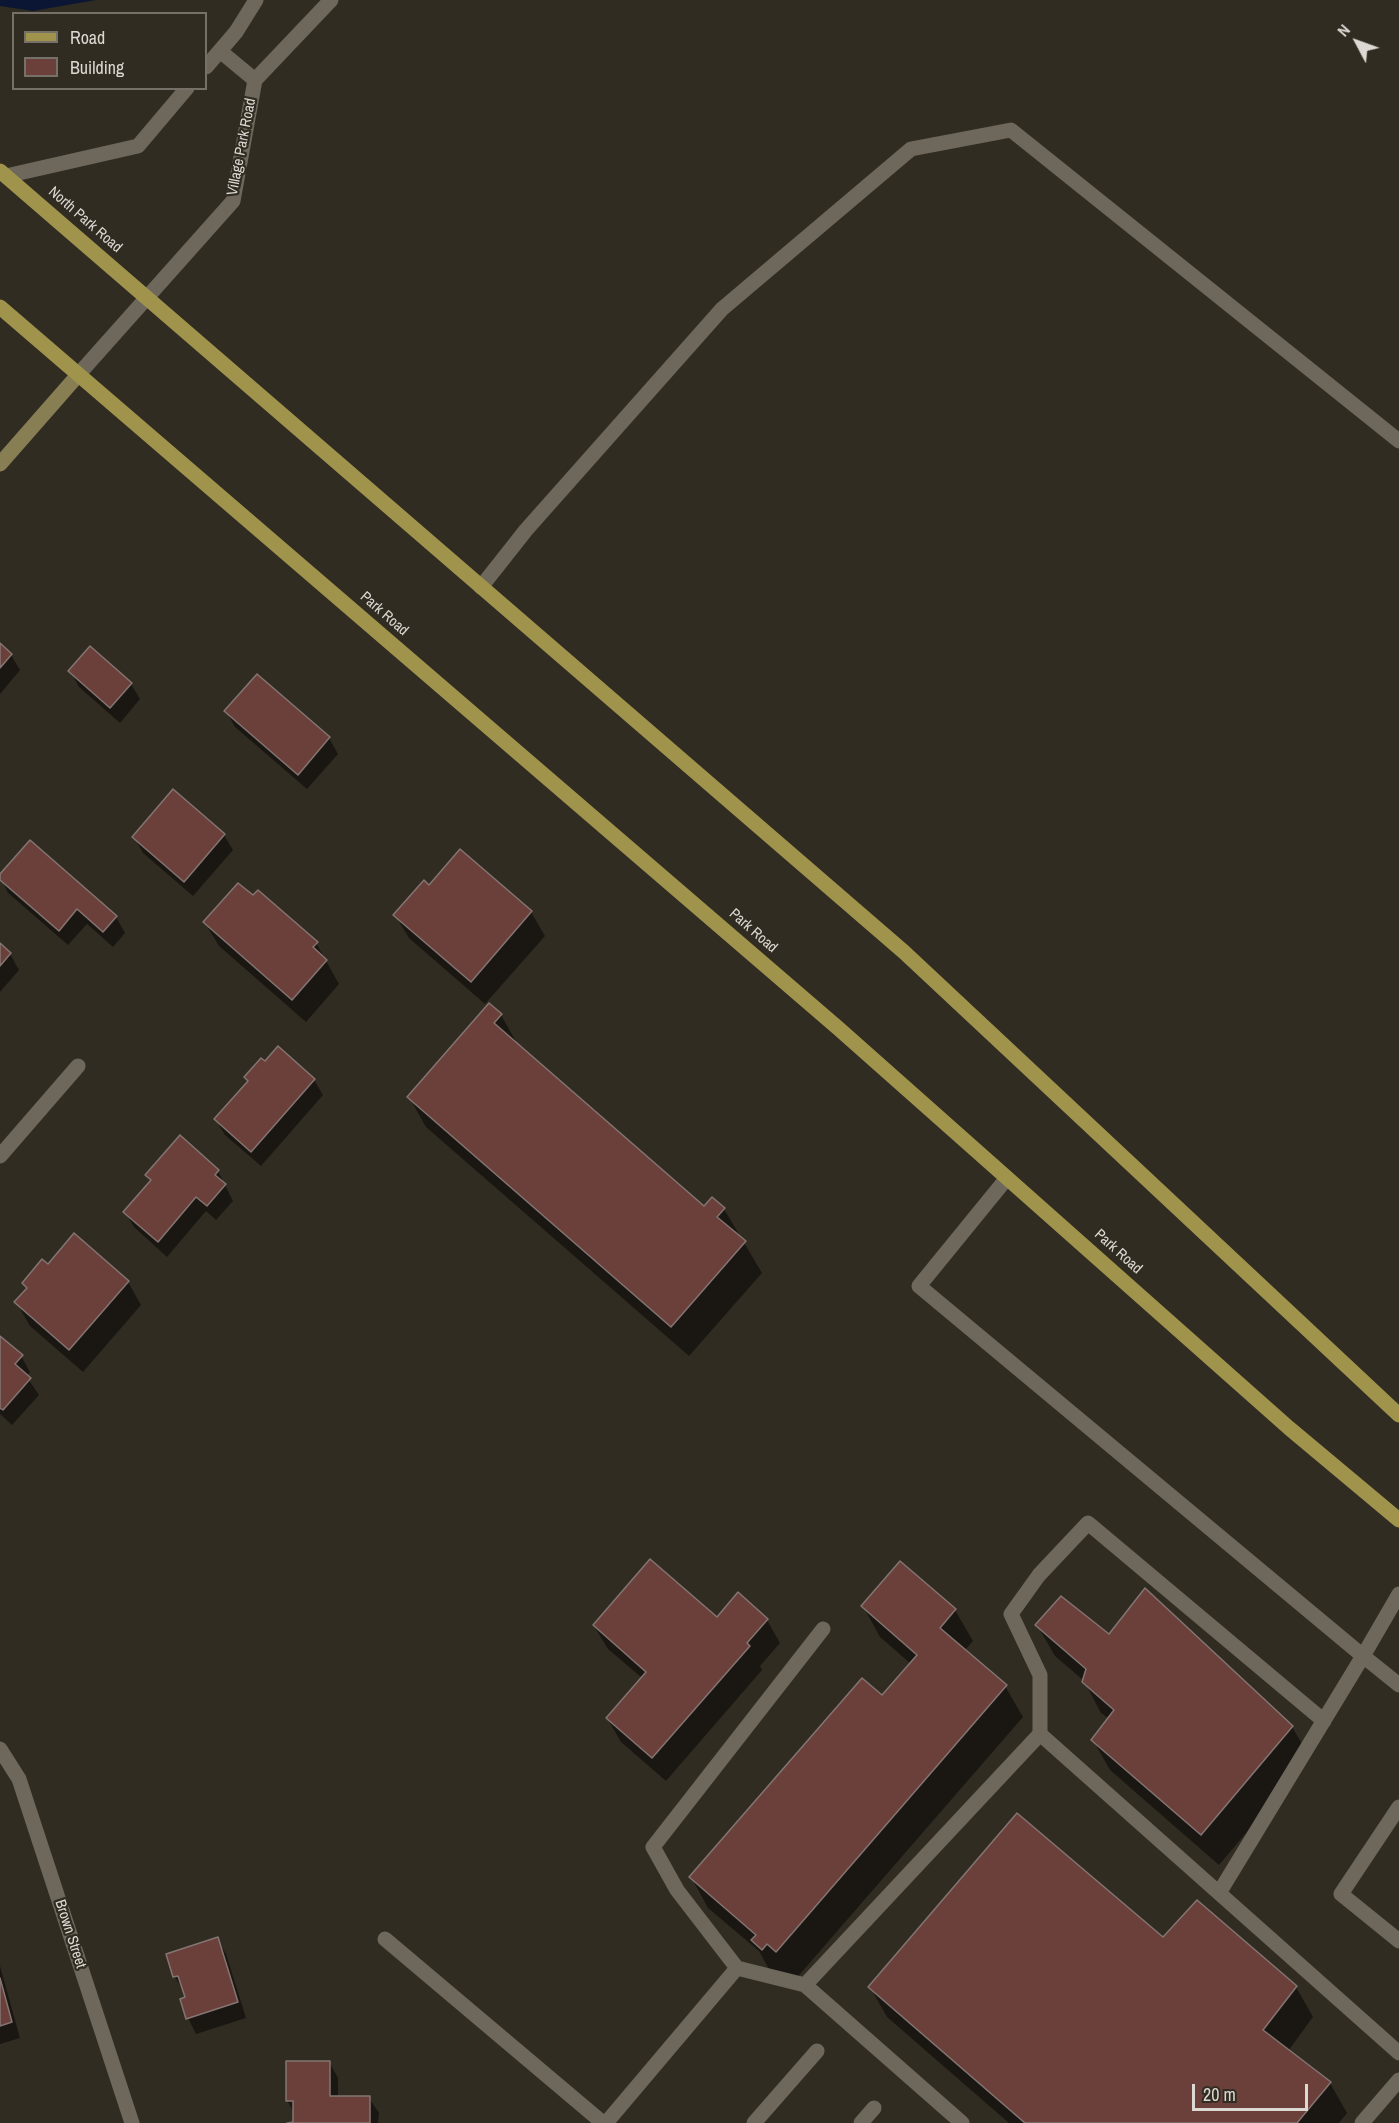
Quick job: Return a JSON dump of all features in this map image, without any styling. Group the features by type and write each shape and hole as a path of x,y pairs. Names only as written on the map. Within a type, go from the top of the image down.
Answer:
{"main road":[{"name":"North Park Road","path":"3,173 146,297"},
{"path":"146,297 903,952 1399,1415"},
{"path":"0,307 78,375"},
{"name":"Park Road","path":"78,375 838,1028 1289,1428 1399,1520"}],"street":[{"path":"207,67 236,32 256,0"},
{"name":"Village Park Road","path":"78,375 233,201 255,80 332,0"},
{"path":"220,51 255,80"},
{"path":"3,173 138,146 185,90"},
{"path":"481,587 526,530 722,309 910,149 1011,130 1399,441"},
{"path":"0,464 78,375"},
{"path":"0,1156 78,1066"},
{"path":"1007,1178 920,1286 1399,1686"},
{"path":"805,1985 1040,1734 1040,1675 1011,1614 1040,1575 1088,1522 1324,1721"},
{"path":"1219,1893 1364,1656 1399,1594"},
{"path":"823,1629 653,1847 677,1890 737,1968 805,1985 962,2123"},
{"path":"1040,1734 1399,2053"},
{"name":"Brown Street","path":"0,1749 19,1779 132,2123"},
{"path":"1399,1807 1341,1894 1399,1941"},
{"path":"385,1939 605,2123 737,1968"},
{"path":"754,2123 817,2051"},
{"path":"1362,2123 1399,2080"},
{"path":"861,2123 874,2108"}],"water":[{"path":"0,0 96,0 33,11 0,6"}],"building":[{"path":"0,643 12,654 0,668"},
{"path":"90,646 132,683 110,708 68,671"},
{"path":"257,674 330,737 298,775 224,711"},
{"path":"173,789 225,834 184,882 132,837"},
{"path":"30,840 117,916 103,932 77,909 59,931 0,880 0,874"},
{"path":"460,849 532,911 471,982 393,915 424,880 429,885"},
{"path":"238,883 253,895 258,890 318,942 313,947 327,960 292,1000 203,922"},
{"path":"0,943 11,953 0,966"},
{"path":"489,1003 502,1014 494,1023 704,1206 712,1197 725,1208 717,1217 746,1241 671,1327 407,1097"},
{"path":"278,1046 315,1079 251,1152 214,1119 248,1081 244,1077 261,1058 265,1061"},
{"path":"180,1135 219,1170 215,1175 226,1184 207,1206 196,1197 158,1242 123,1212 151,1180 145,1175"},
{"path":"74,1233 129,1281 69,1350 14,1302 27,1288 22,1283 42,1259 48,1264"},
{"path":"0,1336 23,1355 15,1364 31,1378 3,1410 0,1408"},
{"path":"650,1559 717,1617 738,1592 768,1619 747,1643 750,1646 652,1758 606,1718 646,1672 593,1625"},
{"path":"900,1561 956,1609 940,1628 1007,1685 776,1952 767,1944 762,1950 751,1940 756,1935 689,1877 862,1678 882,1695 917,1655 861,1606"},
{"path":"1145,1588 1293,1726 1201,1835 1091,1740 1114,1710 1082,1682 1086,1669 1035,1625 1061,1596 1109,1634"},
{"path":"1017,1813 1163,1937 1197,1900 1297,1986 1263,2030 1331,2082 1297,2123 1025,2123 868,1987"},
{"path":"218,1937 238,2002 186,2019 180,1999 185,1997 178,1976 173,1977 166,1954"},
{"path":"0,1978 12,2022 0,2026"},
{"path":"286,2061 330,2061 330,2096 370,2096 370,2123 287,2123 293,2122 293,2101 286,2101"}]}
